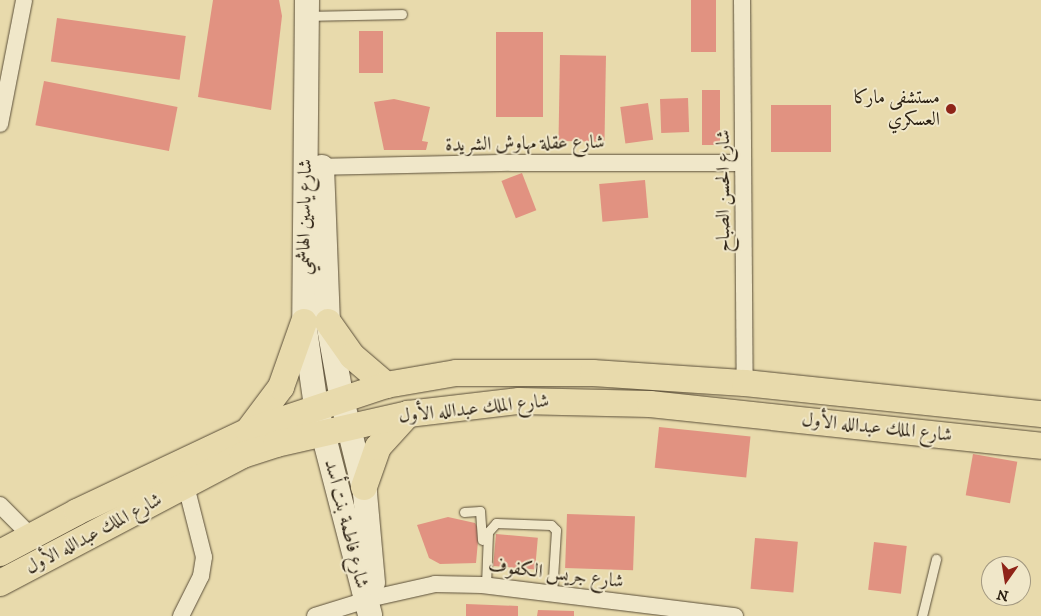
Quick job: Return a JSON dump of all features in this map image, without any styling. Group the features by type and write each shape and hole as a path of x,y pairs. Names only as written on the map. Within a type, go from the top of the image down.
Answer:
{"main road":[{"path":"248,431 284,381 316,322 386,385"},
{"name":"شارع الملك عبدالله الأول","path":"0,554 77,512 248,431 316,406 342,400 386,385 456,373 593,373 745,383 1041,414"},
{"name":"شارع الملك عبدالله الأول","path":"0,583 243,455 350,426 408,414 519,401 650,404 1041,446"},
{"path":"364,487 378,447 408,414"}],"street":[{"path":"0,124 24,0"},
{"name":"شارع الحسن الصباح","path":"742,0 745,383"},
{"name":"شارع ياسين الهاشمي","path":"315,8 316,406 322,433"},
{"name":"شارع عقلة مهاوش الشريدة","path":"314,167 512,163 743,163"},
{"name":"شارع ياسين الهاشمي","path":"316,322 350,426"},
{"name":"شارع فاطمة بنت أسد","path":"350,426 364,487 373,558 370,607"},
{"name":"شارع فاطمة بنت أسد","path":"322,433 370,607"},
{"path":"181,616 201,576 204,557 186,486"},
{"path":"0,505 32,537"},
{"name":"شارع جريس الكفوف","path":"315,616 370,607 436,584 484,585 735,616"}],"lane":[{"path":"315,8 402,14"},
{"path":"464,512 480,511 483,516 484,585"},
{"path":"484,585 488,532 496,523 551,525 556,530 552,594"},
{"path":"922,616 936,559"}],"building":[{"path":"213,0 279,0 282,16 271,110 198,97"},
{"path":"691,0 716,0 716,52 691,52"},
{"path":"57,18 186,36 180,80 51,62"},
{"path":"359,31 383,31 383,73 359,73"},
{"path":"496,32 543,32 543,117 496,117"},
{"path":"560,55 606,56 604,142 558,141"},
{"path":"44,81 178,107 169,151 35,125"},
{"path":"702,90 720,90 720,145 702,145"},
{"path":"688,98 689,132 661,133 660,99"},
{"path":"394,99 430,107 422,141 428,142 426,150 384,150 374,102"},
{"path":"648,103 653,140 625,144 620,107"},
{"path":"771,105 831,105 831,152 771,152"},
{"path":"522,173 536,210 516,218 501,181"},
{"path":"645,180 648,218 602,222 599,184"},
{"path":"659,427 750,437 746,477 655,468"},
{"path":"973,454 1017,462 1010,503 966,495"},
{"path":"567,514 635,516 633,570 565,568"},
{"path":"448,517 475,523 479,530 476,563 440,564 429,558 417,525"},
{"path":"496,534 538,538 535,570 493,566"},
{"path":"755,538 798,542 793,593 751,589"},
{"path":"874,542 907,546 901,594 868,590"},
{"path":"466,604 518,606 518,616 466,616"},
{"path":"538,610 574,611 574,616 537,616"}],"place":[{"name":"مستشفى ماركا العسكري","path":"951,109"}]}
